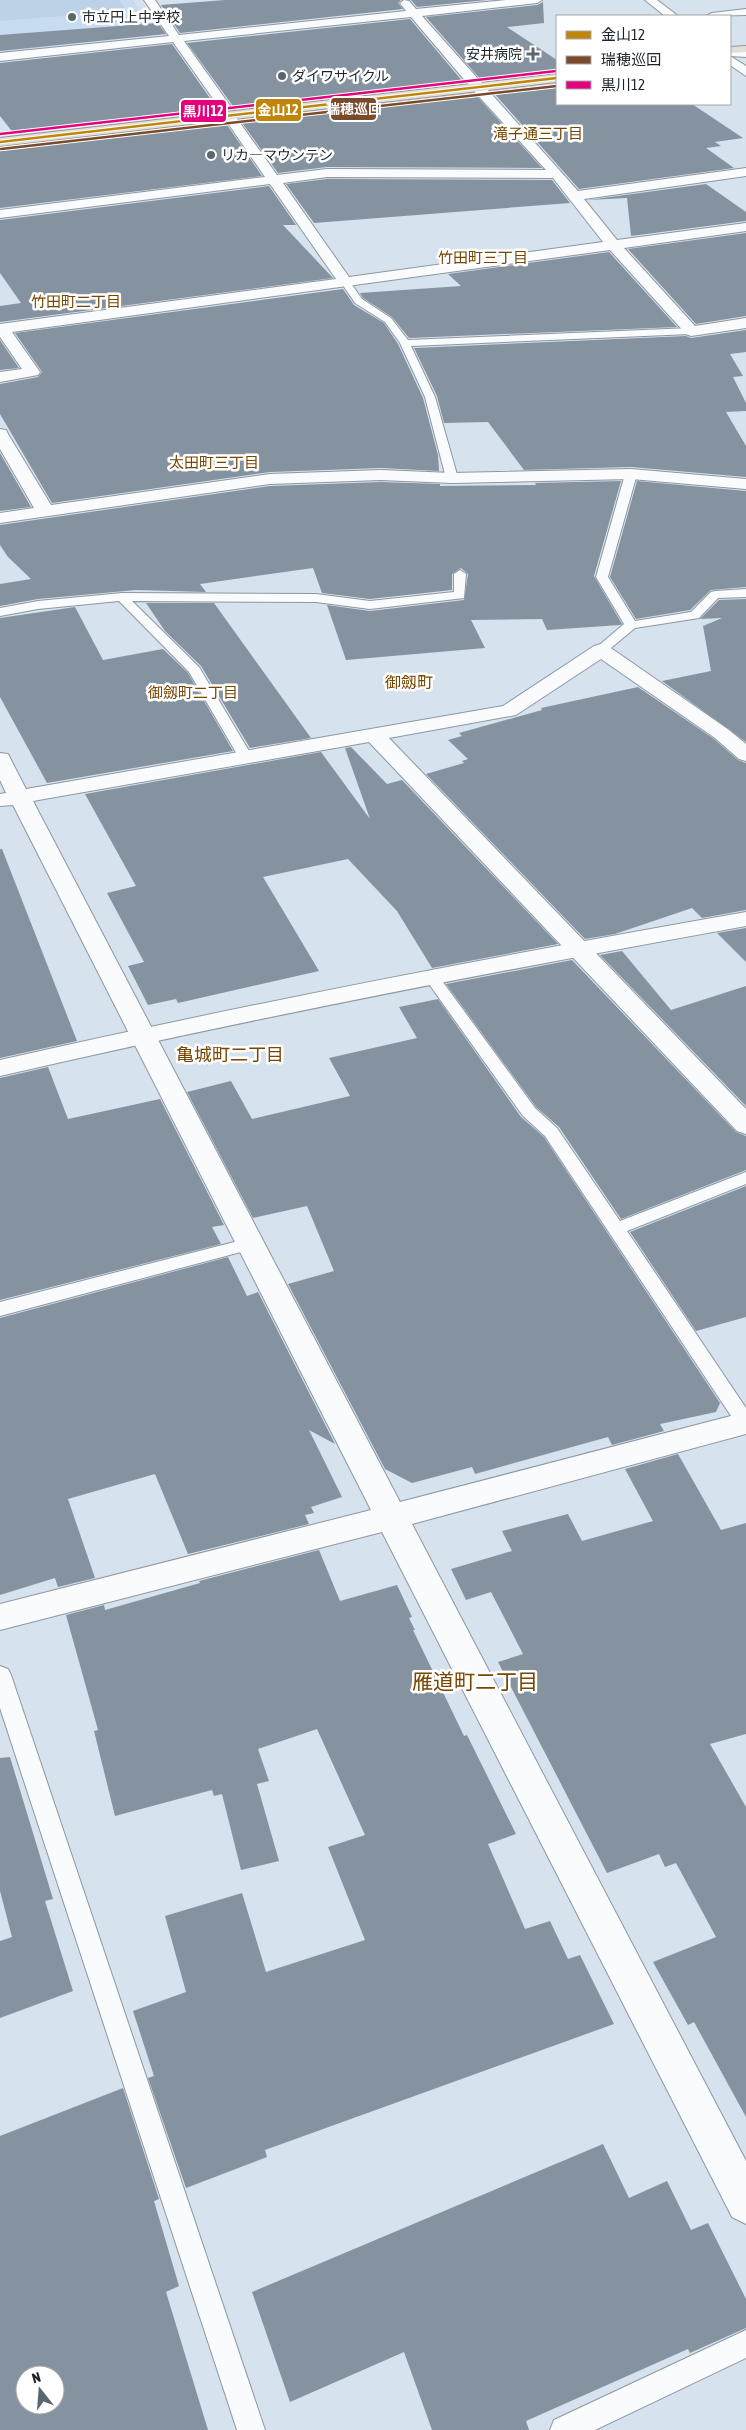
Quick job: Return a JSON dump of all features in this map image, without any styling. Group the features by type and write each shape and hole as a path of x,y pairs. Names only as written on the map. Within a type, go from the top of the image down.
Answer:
{"main road":[{"path":"731,52 746,49"},
{"path":"731,59 746,55"},
{"path":"474,84 556,70"},
{"path":"0,134 227,112 474,84 556,78"},
{"path":"0,142 227,112"}],"street":[{"path":"149,0 345,281"},
{"path":"402,0 474,84 557,174 613,245 691,330 746,324"},
{"path":"0,57 413,13 494,2 537,0"},
{"path":"650,0 671,15"},
{"path":"720,15 746,12"},
{"path":"731,52 746,55"},
{"path":"731,60 746,72"},
{"path":"573,196 746,172"},
{"path":"0,214 327,173 557,174"},
{"path":"0,377 32,372 1,329 746,227"},
{"path":"0,434 45,511"},
{"path":"0,518 270,479 381,476 452,478 631,474 746,484"},
{"path":"10,798 509,711 601,650 722,734 746,754"},
{"path":"373,734 746,1125"},
{"path":"0,759 10,798 142,1035 390,1518 746,2203"},
{"path":"0,1068 142,1035 432,977 578,948 746,919"},
{"path":"0,1617 390,1518 746,1423"}],"lane":[{"path":"345,281 358,301 388,320 405,343 430,397 452,478"},
{"path":"405,343 691,330"},
{"path":"631,474 602,577 631,624"},
{"path":"0,612 38,605 122,597 316,598 370,604 460,595 460,574"},
{"path":"601,650 631,624 695,615 715,594 746,593"},
{"path":"122,597 194,670 245,756"},
{"path":"432,977 529,1112 551,1132 746,1423"},
{"path":"616,1229 746,1178"},
{"path":"0,1309 250,1244"},
{"path":"0,1675 251,2430"},
{"path":"564,2430 746,2344"}],"shaded area":[{"name":"市立円上中学校","path":"0,0 133,0 156,34 0,52"},
{"path":"0,0 119,0 127,11 0,21"}],"building":[{"path":"225,0 401,0 398,3 403,9 180,33 161,5"},
{"path":"411,0 487,0 417,7"},
{"path":"543,2 544,23 507,27 556,59 556,72 482,81 426,17 537,5"},
{"path":"410,19 464,83 230,110 233,106 187,43"},
{"path":"158,23 166,34 0,51 0,35"},
{"path":"172,44 219,111 14,134 0,116 0,63"},
{"path":"556,84 556,105 694,105 743,138 715,142 721,146 706,148 734,168 579,189 492,91"},
{"path":"474,93 542,168 327,167 278,173 240,120"},
{"path":"225,122 262,176 0,208 0,151 25,148 23,145"},
{"path":"327,179 552,180 570,203 314,223 286,184"},
{"path":"706,184 746,212 746,221 631,236 627,198 588,200"},
{"path":"269,186 296,225 283,225 333,278 0,322 0,306 21,303 0,273 0,220"},
{"path":"746,233 746,316 696,324 628,249"},
{"path":"609,252 677,327 409,338 392,317 363,298 360,293 461,286 448,274"},
{"path":"343,289 354,305 384,323 398,344 423,398 438,455 439,471 381,468 270,472 52,503 0,414 0,384 38,377 42,372 15,333"},
{"path":"746,330 746,352 730,354 743,376 733,377 746,403 746,411 726,412 746,446 746,477 631,467 524,470 488,422 444,423 437,396 414,348 686,336 691,338"},
{"path":"0,340 19,368 0,370"},
{"path":"0,453 31,507 0,511"},
{"path":"621,481 594,576 622,624 620,625 547,630 542,619 471,620 485,648 346,660 327,605 370,611 464,600 468,574 461,568 452,574 452,590 370,599 322,593 313,568 200,584 206,592 136,590 38,599 0,606 0,584 31,579 8,557 0,545 0,525 270,486 381,482 440,484 440,486 536,485 535,483"},
{"path":"637,481 746,491 746,587 711,590 690,610 636,619 610,577"},
{"path":"746,599 746,742 662,681 711,671 703,626 722,618 700,619 719,600"},
{"path":"146,603 214,603 311,738 250,748 201,666 165,631"},
{"path":"75,607 103,660 163,649 188,673 233,751 47,783 0,697 0,618"},
{"path":"638,687 714,739 738,760 746,763 746,910 702,918 692,908 615,934 585,939 426,774 464,763 462,761 468,759 448,740 462,736 459,733 542,710 541,708"},
{"path":"351,747 387,784 402,780 558,944 432,968 397,911 348,859 263,877 319,971 178,1003 176,999 148,1005 128,966 144,962 107,893 136,886 85,794 321,752 370,819 345,748"},
{"path":"0,849 2,849 77,1041 0,1058"},
{"path":"746,928 746,962 717,933"},
{"path":"622,951 671,1010 746,986 746,1106 600,955"},
{"path":"572,960 736,1132 746,1136 746,1170 621,1219 559,1127 536,1107 446,984"},
{"path":"438,999 521,1117 544,1137 720,1403 716,1412 660,1424 664,1431 612,1445 608,1437 475,1474 472,1467 412,1483 385,1469 288,1284 334,1271 307,1206 253,1218 187,1092 231,1081 252,1119 350,1096 329,1058 417,1038 399,1007"},
{"path":"48,1067 68,1119 160,1099 224,1225 212,1227 221,1244 0,1300 0,1078"},
{"path":"746,1186 746,1317 696,1331 630,1232"},
{"path":"228,1257 247,1296 258,1292 335,1444 309,1430 342,1497 311,1507 314,1513 305,1515 309,1524 188,1554 155,1474 68,1499 95,1578 58,1587 55,1578 0,1595 0,1318"},
{"path":"678,1454 721,1530 746,1523 746,1734 710,1744 746,1807 746,2117 694,2022 688,2025 653,1962 716,1937 676,1863 665,1867 659,1854 607,1873 498,1662 523,1654 491,1592 466,1600 451,1569 512,1551 502,1531 568,1514 582,1541 653,1521 625,1469"},
{"path":"319,1550 340,1601 397,1585 412,1617 409,1618 415,1630 413,1630 464,1736 467,1735 516,1834 488,1844 525,1929 550,1921 568,1959 580,1955 614,2024 265,2150 267,2157 186,2188 148,2078 154,2076 133,2011 186,1992 165,1916 242,1893 266,1972 365,1940 328,1847 365,1835 317,1729 258,1749 269,1781 257,1784 279,1861 241,1870 222,1794 214,1796 212,1790 115,1816 94,1731 98,1730 66,1615 104,1605 105,1610 200,1583 199,1581"},
{"path":"10,1757 53,1899 45,1901 73,1991 0,2018 0,1941 12,1937 0,1891 0,1758"},
{"path":"123,2088 159,2199 154,2201 179,2286 166,2292 208,2430 0,2430 0,2136"},
{"path":"603,2144 629,2198 667,2181 691,2230 708,2223 746,2299 746,2328 690,2353 688,2349 526,2421 529,2430 432,2430 404,2352 290,2402 252,2292"}],"transit line":[{"name":"黒川12","path":"0,134 556,71"},
{"name":"金山12","path":"0,142 556,78"},
{"name":"瑞穂巡回","path":"1,149 556,86"}],"place":[{"name":"市立円上中学校","path":"72,17"},
{"name":"安井病院","path":"533,54"},
{"name":"ダイワサイクル","path":"282,76"},
{"name":"リカ―マウンテン","path":"211,155"}],"district":[{"name":"滝子通三丁目","path":"538,134"},
{"name":"竹田町三丁目","path":"483,258"},
{"name":"竹田町二丁目","path":"76,302"},
{"name":"太田町三丁目","path":"214,463"},
{"name":"御劔町","path":"409,682"},
{"name":"御劔町二丁目","path":"193,693"},
{"name":"亀城町二丁目","path":"230,1055"},
{"name":"雁道町二丁目","path":"475,1682"}]}
